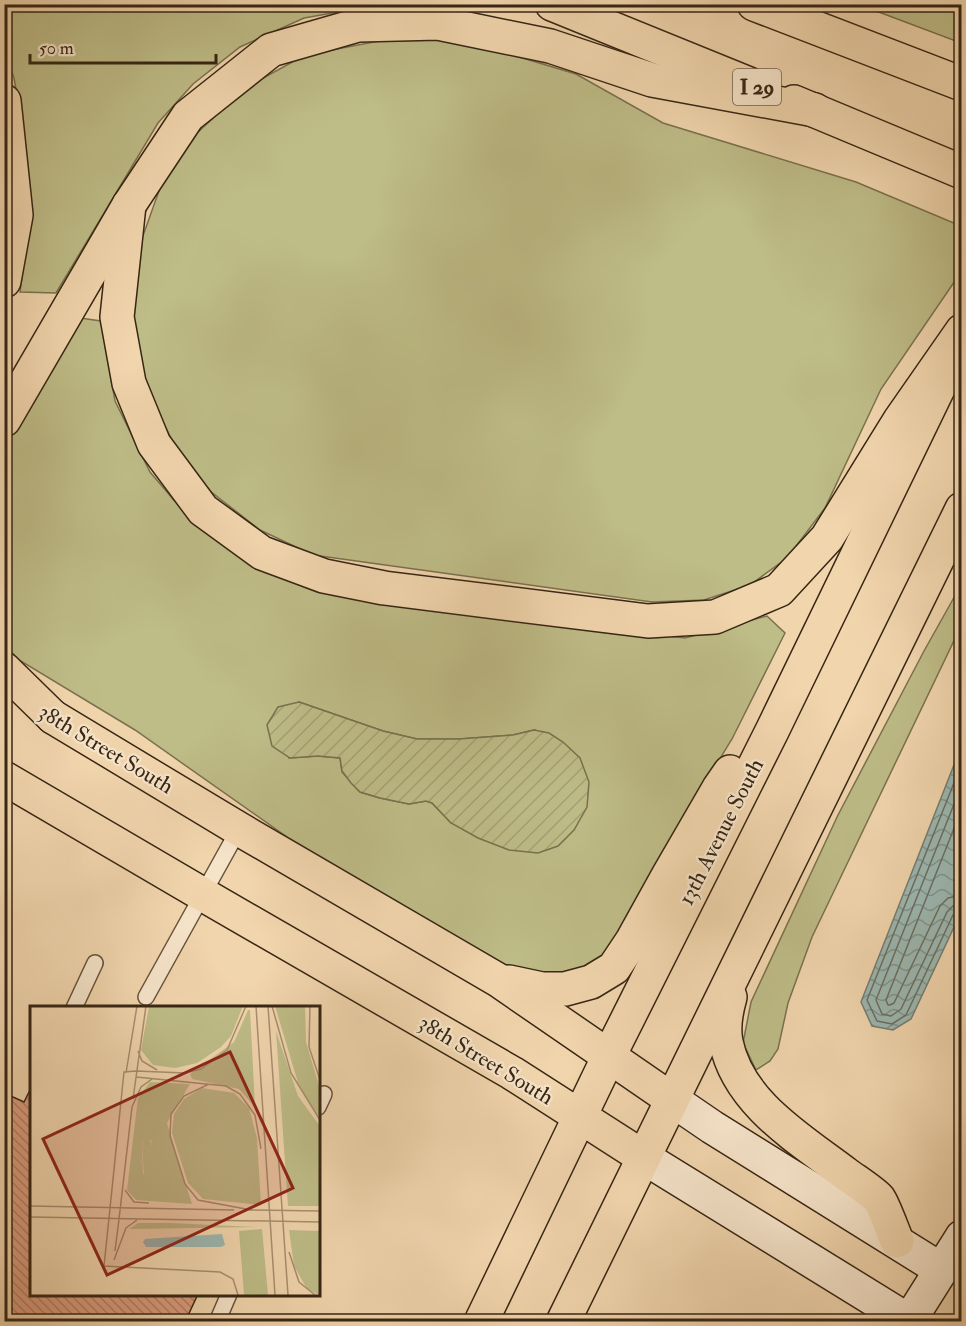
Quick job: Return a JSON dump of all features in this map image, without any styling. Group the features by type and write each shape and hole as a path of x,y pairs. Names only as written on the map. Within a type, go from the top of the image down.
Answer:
{"main road":[{"name":"I 29","path":"552,4 961,171"},
{"path":"754,4 962,84"},
{"path":"4,420 129,205 188,116 271,51 358,25 438,23 550,46 652,80 815,110"},
{"path":"4,101 16,215 4,281"},
{"path":"129,205 117,317 129,383 154,444 203,510 262,553 324,576 384,588 648,621 715,617 779,590 828,538 900,420 962,332"},
{"name":"13th Avenue South","path":"481,1322 609,1056 962,342"},
{"path":"562,1322 962,509"},
{"path":"498,980 542,989 565,989 591,982 614,968 632,941 719,788 808,656"},
{"path":"4,669 53,717"},
{"name":"38th Street South","path":"53,717 238,829 498,980 671,1099"},
{"name":"38th Street South","path":"4,778 512,1073 643,1157"},
{"path":"738,963 725,1015 725,1041 733,1067 746,1089 777,1121 879,1199 897,1241"}],"street":[{"name":"38th Street South","path":"4,688 53,717"},
{"name":"38th Street South","path":"671,1099 940,1269"},
{"name":"38th Street South","path":"643,1157 908,1321 962,1237"}],"lane":[{"path":"146,997 238,829"},
{"path":"75,1006 95,963"},
{"path":"217,1322 228,1296"}],"shaded area":[{"path":"5,5 378,5 304,18 240,47 193,84 158,123 56,293 20,292 30,219 26,147 14,78 5,53"},
{"path":"860,5 961,5 961,43"},
{"path":"443,40 506,53 576,74 663,123 856,182 961,226 962,271 881,389 825,508 787,558 750,585 704,600 652,602 313,555 260,530 210,491 175,446 150,396 132,329 135,258 160,188 197,133 247,87 305,55 379,41"},
{"path":"80,318 101,321 115,401 150,472 195,525 280,577 317,592 685,638 767,616 785,633 732,739 669,842 612,949 589,967 562,976 528,974 499,962 290,839 135,730 19,660 5,645 5,438","holes":["299,702 383,731 417,739 459,739 513,735 534,730 451,823 432,803 426,801 409,804 360,792 342,772 340,758 318,756 289,758"]},
{"path":"961,585 961,626 812,937 788,1003 778,1049 770,1061 756,1070 743,1043 751,1002 838,815"},
{"path":"299,702 383,731 417,739 513,735 534,730 549,733 580,758 589,782 587,807 574,830 558,846 538,853 509,850 478,838 451,823 432,803 426,801 409,804 360,792 342,771 340,758 318,756 290,758 272,746 267,725 278,707"}],"water":[{"path":"961,747 961,912 911,1019 893,1030 872,1026 861,1002"}],"building":[{"path":"30,1090 30,1296 197,1296 185,1322 4,1322 4,1093 24,1102"}]}
